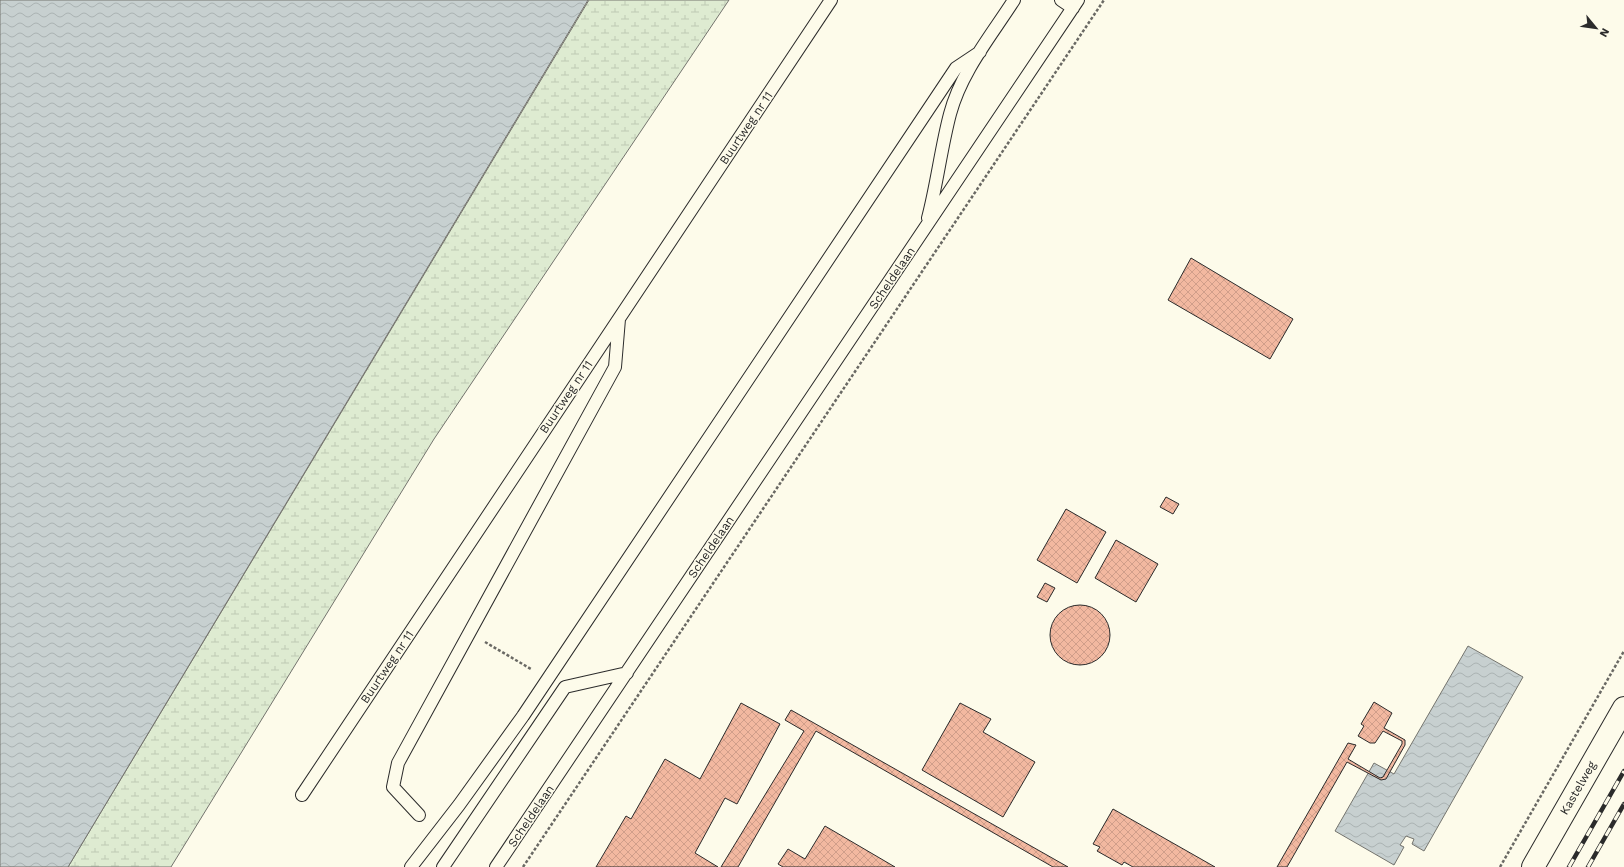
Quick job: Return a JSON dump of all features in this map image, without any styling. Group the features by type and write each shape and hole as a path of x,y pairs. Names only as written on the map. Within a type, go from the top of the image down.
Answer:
{"main road":[{"name":"Kastelweg","path":"1533,867 1624,708"}],"lane":[{"name":"Buurtweg nr 11","path":"302,795 831,0"},
{"name":"Scheldelaan","path":"926,227 936,188 950,113 966,73 1014,0"},
{"path":"1061,0 1076,4"},
{"name":"Scheldelaan","path":"496,867 1076,4"},
{"path":"411,867 523,716 956,68 980,52"},
{"path":"419,815 393,787 398,763 615,367 620,317"},
{"path":"443,867 565,687 627,673"}],"path":[{"path":"523,867 1104,0"},
{"path":"1500,867 1624,651"}],"green space":[{"path":"589,0 729,0 434,439 171,867 68,867"}],"water":[{"path":"0,0 588,0 68,867 0,867"},
{"path":"1468,646 1523,677 1424,851 1412,844 1414,839 1406,836 1400,845 1404,847 1394,865 1335,831 1374,763 1394,774"}],"building":[{"path":"1191,258 1293,319 1270,359 1168,300"},
{"path":"1166,497 1179,504 1173,514 1160,507"},
{"path":"1066,509 1106,532 1077,583 1037,560"},
{"path":"1116,540 1158,564 1136,602 1095,578"},
{"path":"1045,583 1055,588 1047,602 1037,597"},
{"path":"1080,605 1092,607 1105,618 1108,623 1110,635 1108,647 1097,660 1092,663 1080,665 1068,663 1055,652 1052,647 1050,635 1052,623 1063,610 1068,607"},
{"path":"1374,702 1392,713 1384,728 1405,740 1405,745 1386,779 1381,780 1347,762 1287,867 1277,867 1348,743 1356,745 1348,759 1380,778 1383,777 1402,744 1402,741 1383,731 1375,743 1370,743 1358,736 1364,726 1361,724"},
{"path":"741,703 780,724 737,804 725,798 695,853 718,867 596,867 626,816 631,819 665,759 700,779"},
{"path":"960,703 991,719 983,732 1035,762 1003,817 922,770"},
{"path":"791,710 1068,867 1053,867 816,731 738,867 721,867 804,731 785,720"},
{"path":"1113,809 1215,867 1133,867 1124,862 1122,865 1097,851 1100,847 1093,844"},
{"path":"825,826 895,867 783,867 778,864 788,849 805,859"}],"railway":[{"path":"1569,867 1624,771"},
{"path":"1588,867 1624,804"}]}
